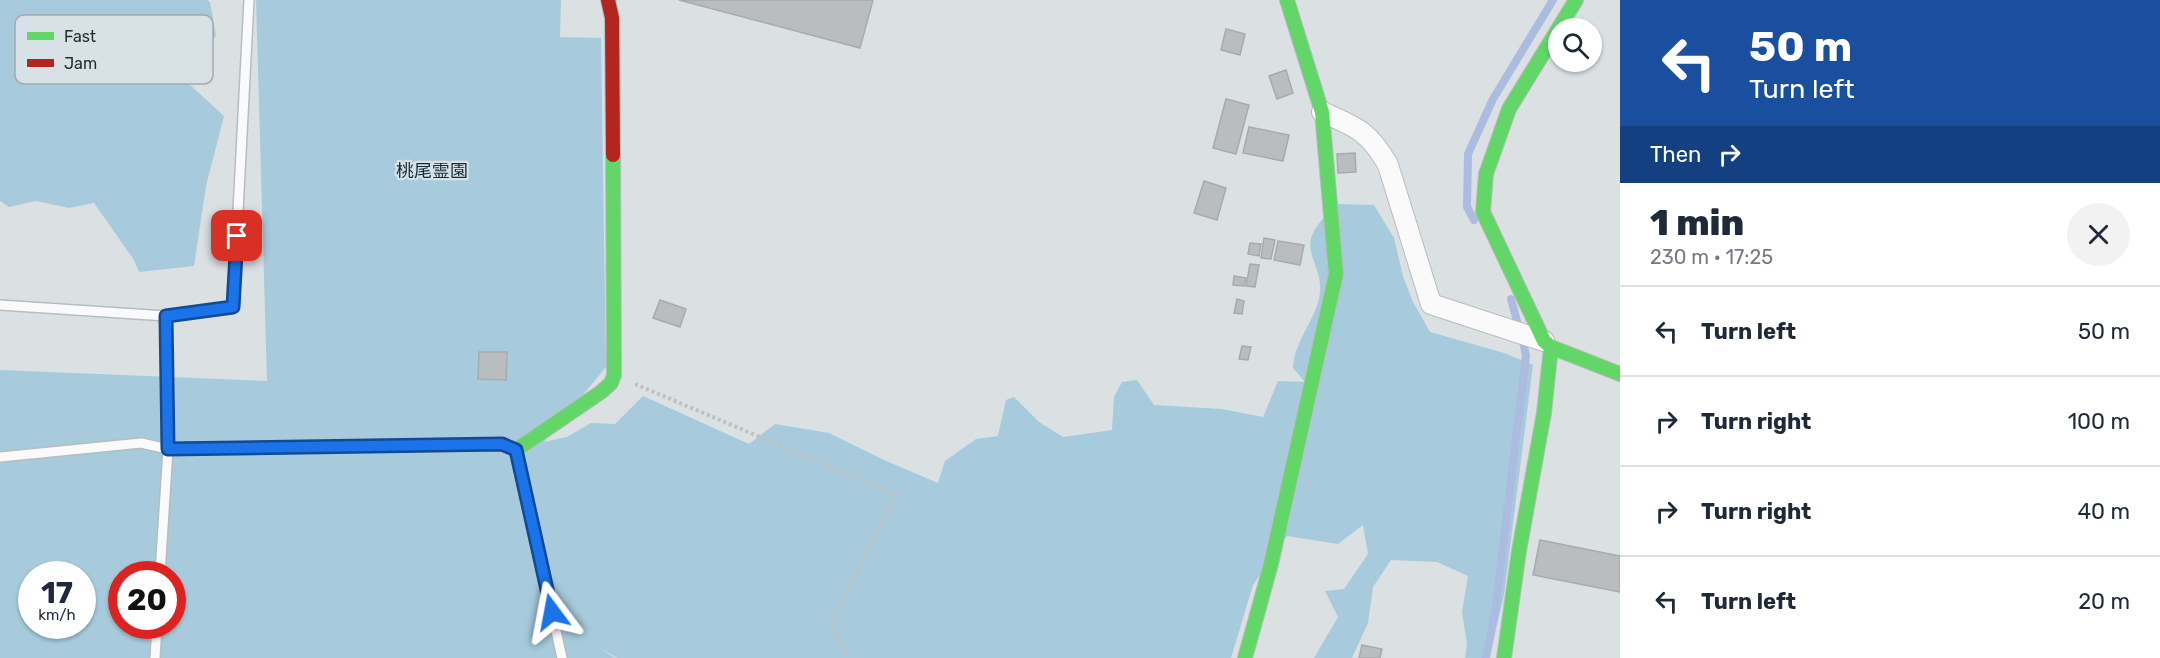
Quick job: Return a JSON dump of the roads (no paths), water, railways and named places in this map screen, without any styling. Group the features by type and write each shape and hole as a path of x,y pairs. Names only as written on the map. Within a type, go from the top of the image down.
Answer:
{"street":[{"path":"516,450 601,392 611,383 614,375 612,18 608,0"},
{"path":"1245,658 1271,564 1336,274 1322,112 1287,0"},
{"path":"1504,658 1519,551 1544,413 1548,344 1483,212 1486,174 1509,109 1576,0"},
{"path":"1322,112 1361,129 1377,146 1388,165 1431,304 1548,344 1620,374"}],"lane":[{"path":"0,305 166,316 233,307 249,0"},
{"path":"161,561 168,449 166,316"},
{"path":"0,457 141,442 168,449 502,444 516,450 562,658"},
{"path":"155,658 156,639"}],"waterway":[{"path":"1474,220 1467,207 1468,154 1493,99 1553,0"},
{"path":"1511,299 1517,321"},
{"path":"1486,658 1495,612 1526,356 1524,346"}],"park label":[{"name":"桃尾霊園","path":"432,171"}]}
